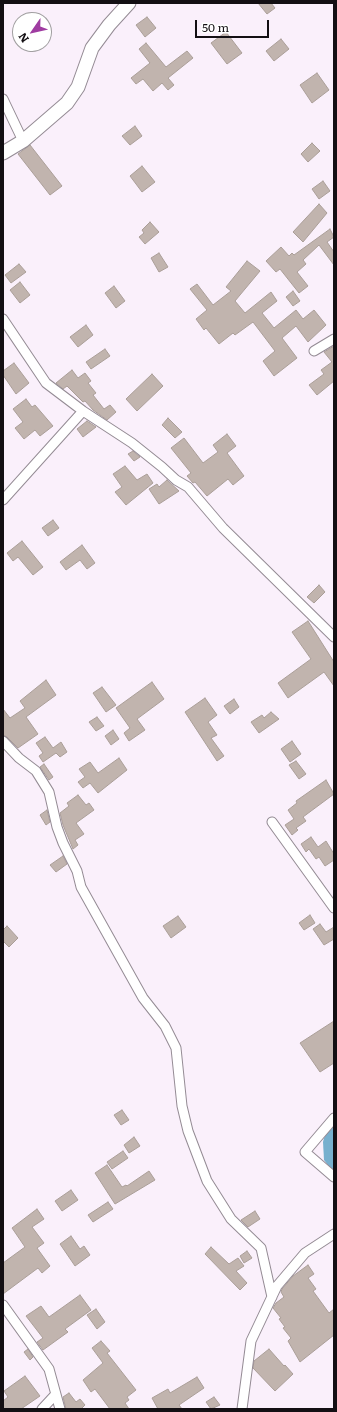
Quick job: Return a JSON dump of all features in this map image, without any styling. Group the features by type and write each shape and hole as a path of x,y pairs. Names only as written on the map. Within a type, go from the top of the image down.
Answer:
{"main road":[{"path":"3,153 23,141 67,103 78,87 92,48 109,25 129,3"}],"street":[{"path":"3,99 23,141"},
{"path":"3,319 46,383 83,411 132,443 176,480 188,487 223,528 334,637"},
{"path":"314,351 334,339"},
{"path":"3,500 83,411"},
{"path":"3,741 19,758 36,771 49,792 59,832 77,871 81,887 143,998 165,1026 176,1048 178,1074 188,1131 207,1181 231,1219 261,1248 272,1297"},
{"path":"272,822 334,908"},
{"path":"334,1118 305,1152 334,1177"},
{"path":"242,1409 251,1341 277,1286 305,1253 334,1234"},
{"path":"3,1306 49,1369 60,1409"},
{"path":"42,1409 55,1395"}],"water":[{"path":"334,1122 334,1173 324,1160 323,1142"}],"building":[{"path":"258,3 271,3 275,8 267,14"},
{"path":"147,17 156,28 145,37 136,25"},
{"path":"226,32 242,53 227,64 211,43"},
{"path":"281,39 289,49 274,61 266,51"},
{"path":"146,43 166,67 187,51 193,58 168,78 174,85 168,90 162,83 153,91 143,79 136,84 131,78 150,63 139,49"},
{"path":"317,73 329,90 312,103 300,85"},
{"path":"135,126 142,136 130,145 122,136"},
{"path":"312,143 320,151 308,162 301,154"},
{"path":"30,145 62,186 50,195 18,154"},
{"path":"142,166 155,182 142,192 130,176"},
{"path":"323,181 330,191 319,199 312,189"},
{"path":"319,204 327,213 303,242 293,232"},
{"path":"150,222 159,232 145,244 139,237 144,233 142,230"},
{"path":"330,229 334,237 327,242 334,252 334,265 319,245 303,260 306,264 297,272 308,286 299,293 280,269 276,272 266,261 281,247 289,256 292,253 294,255"},
{"path":"159,253 168,267 159,272 151,258"},
{"path":"247,261 260,271 235,301 245,313 271,292 277,301 262,313 274,328 296,310 303,319 314,310 326,325 308,342 296,326 282,338 297,358 274,376 263,361 275,351 253,322 235,335 233,333 219,344 206,328 204,330 196,319 207,310 190,289 197,284 213,305 231,291 226,287"},
{"path":"19,264 26,272 11,283 5,275"},
{"path":"20,282 30,295 20,303 10,290"},
{"path":"114,286 125,301 116,308 105,293"},
{"path":"293,291 300,301 293,306 286,297"},
{"path":"86,325 93,335 78,347 70,337"},
{"path":"334,346 334,381 317,395 309,385 324,374 321,370 332,362 324,352"},
{"path":"105,349 110,356 91,369 86,362"},
{"path":"14,363 29,383 16,394 3,375 3,371"},
{"path":"72,370 78,378 85,373 91,381 88,383 96,393 93,395 104,409 110,405 116,412 107,420 93,410 85,401 83,402 67,386 63,389 56,383"},
{"path":"152,374 163,386 137,411 126,399"},
{"path":"26,399 32,407 35,405 53,426 40,436 35,430 24,439 15,428 23,422 13,409"},
{"path":"168,418 182,432 175,438 162,425"},
{"path":"87,421 96,427 83,437 77,429"},
{"path":"227,434 236,446 227,453 244,476 233,485 228,479 207,496 195,482 193,483 187,476 191,473 171,448 184,438 203,463 218,452 213,445"},
{"path":"133,451 140,457 134,461 128,454"},
{"path":"125,466 137,480 147,474 153,483 126,505 115,492 122,487 113,474"},
{"path":"167,480 179,491 159,504 149,489 157,484 159,487"},
{"path":"53,520 59,528 48,536 42,528"},
{"path":"22,541 43,567 33,575 18,557 13,561 7,553"},
{"path":"82,545 95,563 87,569 80,560 66,570 60,562"},
{"path":"319,585 325,592 314,603 307,597"},
{"path":"308,621 334,662 334,686 324,672 288,698 278,683 311,659 292,632"},
{"path":"46,680 56,695 26,717 38,734 18,748 3,735 3,709 10,718 25,708 20,701"},
{"path":"152,682 164,699 137,719 145,730 129,741 124,733 130,728 116,708"},
{"path":"102,687 116,705 106,712 93,693"},
{"path":"205,698 217,715 208,722 217,735 211,738 224,756 217,761 185,712"},
{"path":"234,699 239,707 230,714 224,706"},
{"path":"271,712 279,719 259,733 251,722 262,715 264,718"},
{"path":"97,717 104,726 96,731 89,722"},
{"path":"113,730 119,739 111,745 105,736"},
{"path":"45,737 53,748 61,742 67,752 60,757 56,753 43,762 39,756 43,753 36,743"},
{"path":"292,741 301,754 290,762 281,749"},
{"path":"119,758 127,770 98,793 90,783 83,788 78,782 85,777 79,769 90,762 98,773"},
{"path":"296,761 306,774 299,779 289,765"},
{"path":"44,764 53,777 49,780 40,767"},
{"path":"326,780 334,794 303,817 306,821 296,828 298,830 292,835 285,825 294,819 288,810 297,803 296,801"},
{"path":"78,795 86,805 89,803 94,810 76,823 84,834 75,840 78,845 73,849 63,825 60,813 69,806 67,803"},
{"path":"47,810 50,822 46,825 40,815"},
{"path":"311,837 318,847 326,841 334,854 334,860 325,866 319,857 316,859 309,849 306,852 301,844"},
{"path":"63,856 67,864 56,872 50,865"},
{"path":"310,915 315,923 304,930 299,923"},
{"path":"178,916 186,927 171,938 163,926"},
{"path":"320,924 326,932 334,927 334,939 324,945 313,929"},
{"path":"7,926 18,938 9,947 3,941 3,930"},
{"path":"334,1021 334,1063 320,1072 300,1043"},
{"path":"122,1110 129,1120 121,1125 114,1115"},
{"path":"134,1137 140,1146 129,1153 124,1145"},
{"path":"123,1151 128,1158 112,1169 107,1162"},
{"path":"107,1165 122,1187 127,1186 149,1171 155,1180 115,1204 95,1173"},
{"path":"71,1190 78,1200 62,1211 55,1201"},
{"path":"108,1202 113,1209 93,1222 88,1215"},
{"path":"37,1209 44,1219 32,1227 44,1243 37,1248 50,1266 42,1273 38,1268 3,1294 3,1263 25,1247 12,1228"},
{"path":"255,1211 260,1219 248,1227 241,1220"},
{"path":"71,1236 80,1249 84,1246 90,1255 75,1266 60,1244"},
{"path":"211,1247 229,1264 238,1258 244,1266 236,1271 247,1283 240,1290 205,1254"},
{"path":"247,1251 252,1258 244,1263 240,1256"},
{"path":"308,1265 314,1274 308,1278 316,1289 313,1291 329,1313 334,1309 334,1335 300,1362 288,1341 291,1338 283,1328 285,1327 279,1319 281,1318 273,1308 276,1303 284,1297 281,1292 282,1289 293,1276"},
{"path":"80,1295 91,1310 65,1329 68,1332 43,1350 37,1342 43,1338 26,1316 41,1306 49,1317"},
{"path":"96,1309 105,1322 97,1329 87,1315"},
{"path":"101,1341 110,1351 107,1353 136,1390 127,1397 129,1400 125,1403 129,1409 110,1409 95,1389 91,1392 83,1380 103,1363 92,1348"},
{"path":"28,1349 33,1357 30,1360 24,1352"},
{"path":"269,1349 293,1374 275,1391 253,1368 254,1361"},
{"path":"25,1376 40,1396 21,1409 3,1409 3,1401 8,1397 4,1391"},
{"path":"197,1377 204,1388 179,1405 182,1409 158,1409 152,1398 168,1389 170,1393"},
{"path":"69,1393 76,1402 80,1399 85,1405 81,1409 66,1409 63,1397"},
{"path":"214,1397 220,1405 211,1409 206,1402"}]}
